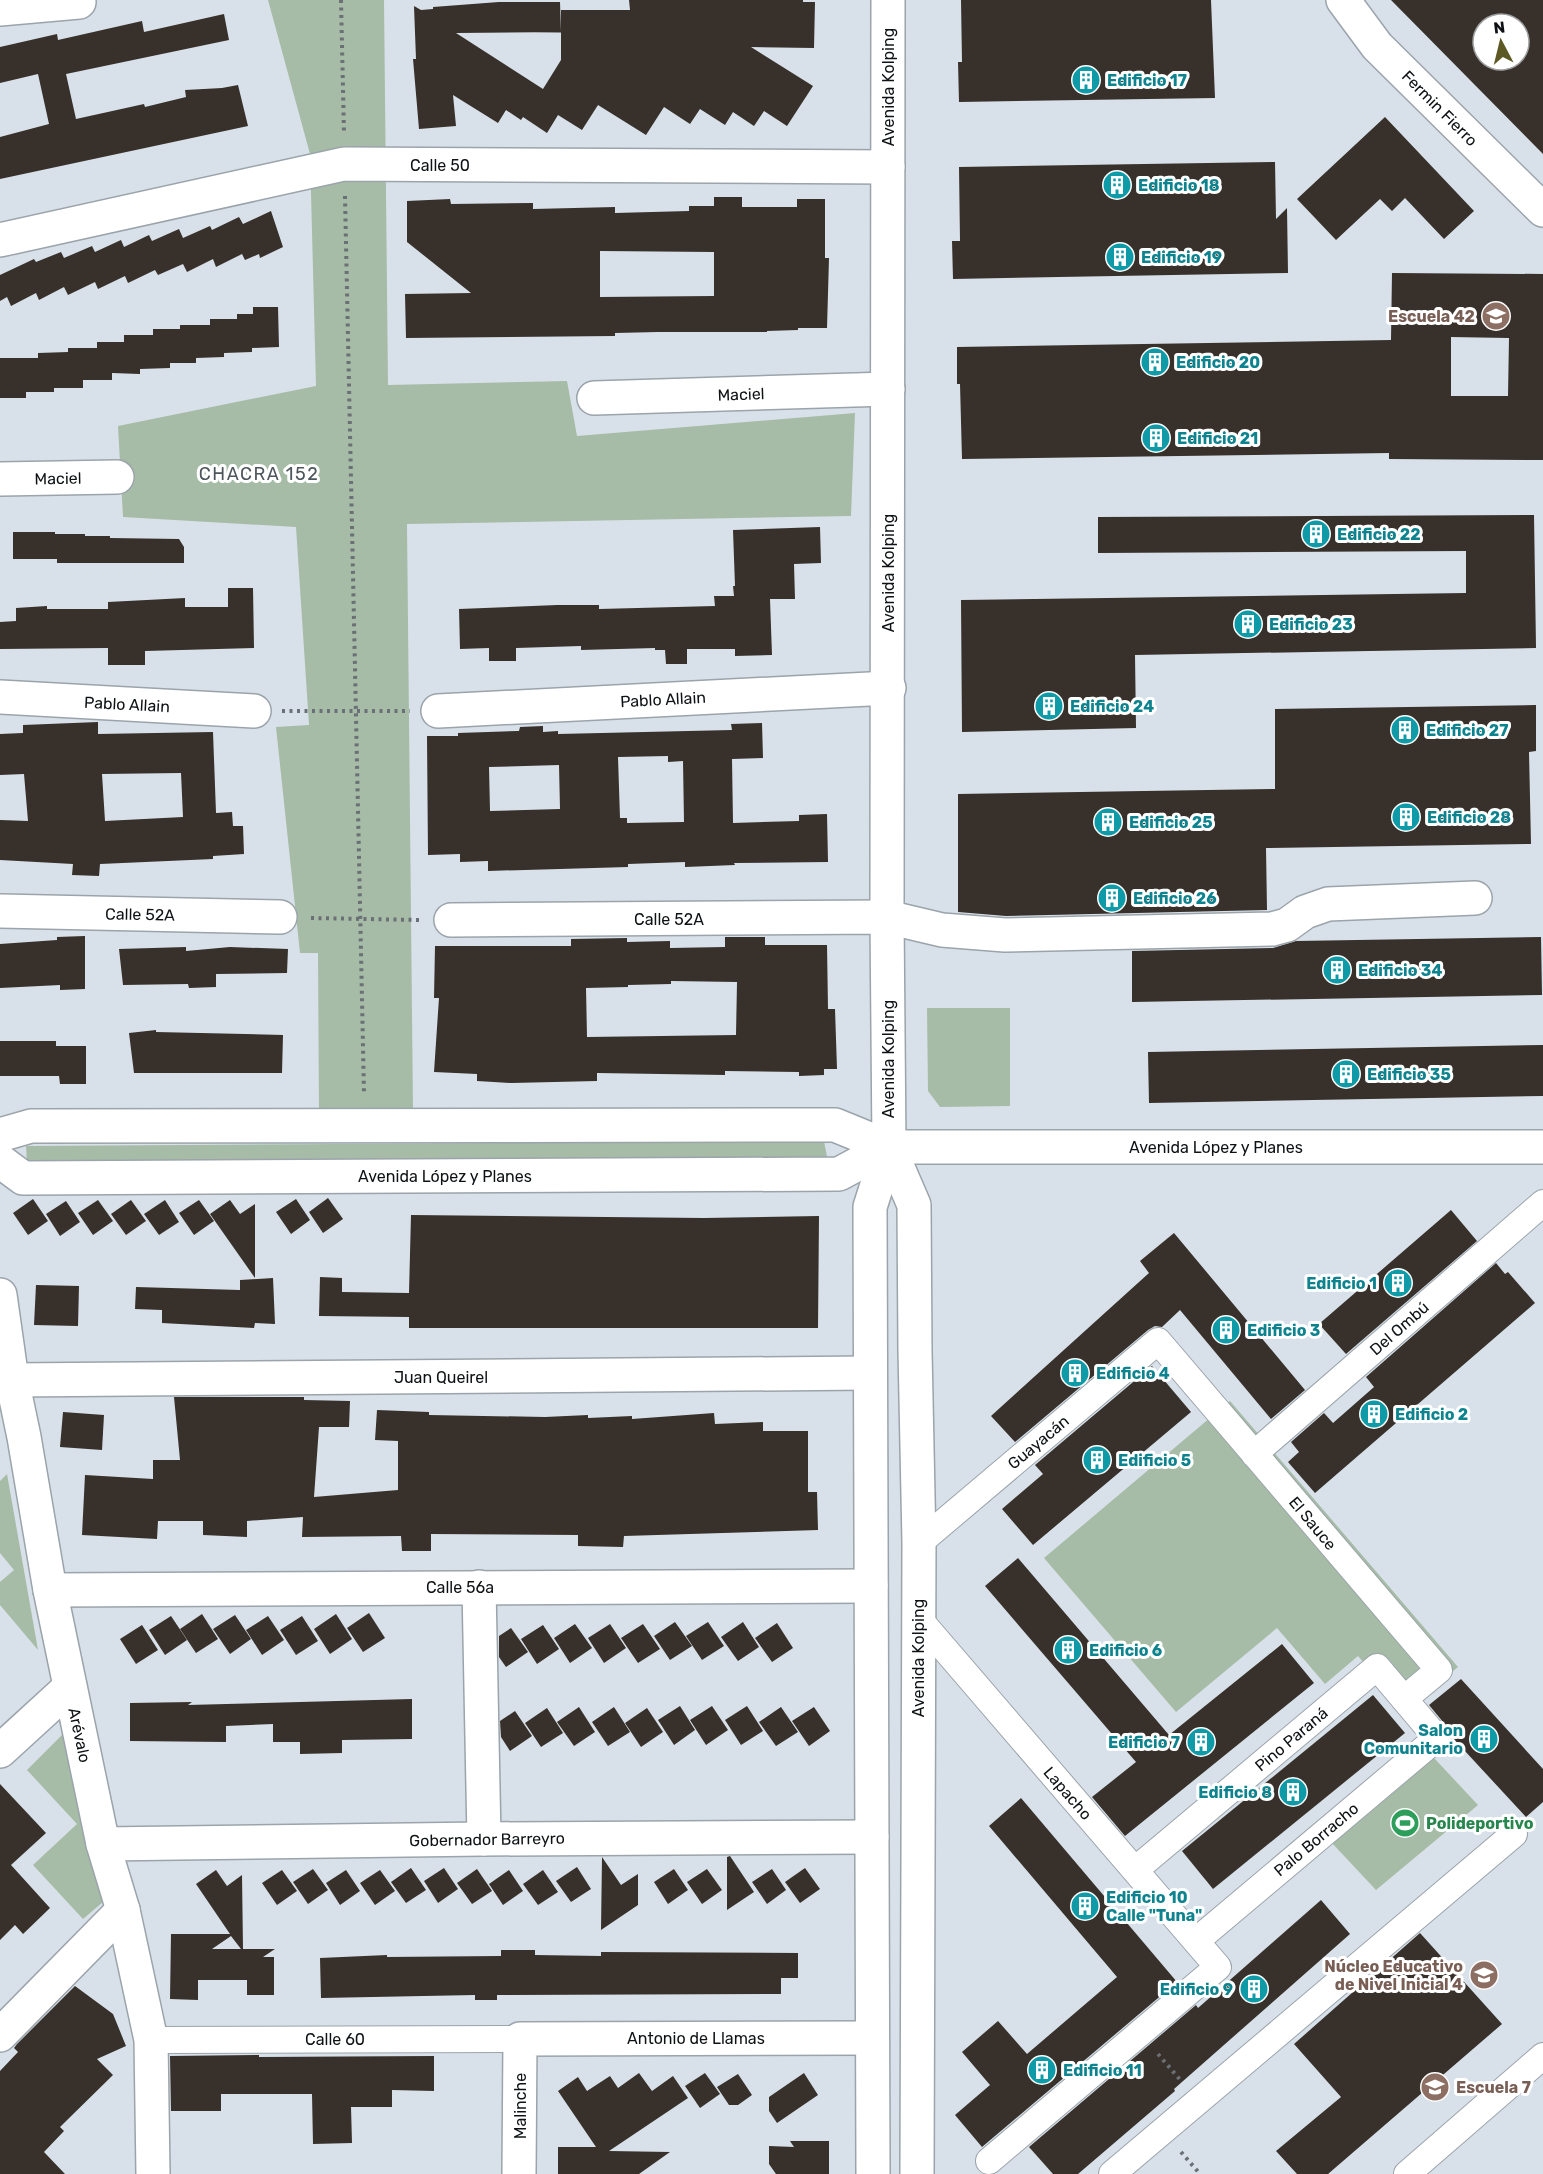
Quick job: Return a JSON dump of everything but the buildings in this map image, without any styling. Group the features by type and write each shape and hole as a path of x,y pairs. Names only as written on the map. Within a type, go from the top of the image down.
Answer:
{"street":[{"name":"Avenida Kolping","path":"873,2174 870,1208 889,1147 888,0"},
{"name":"Fermin Fierro","path":"1343,0 1377,46 1543,210"},
{"path":"0,9 79,2"},
{"name":"Calle 50","path":"0,240 344,164 888,167"},
{"name":"Maciel","path":"594,398 888,389"},
{"name":"Maciel","path":"0,479 117,477"},
{"name":"Pablo Allain","path":"438,711 889,688"},
{"name":"Pablo Allain","path":"0,697 255,711"},
{"name":"Calle 52A","path":"451,920 887,917 942,930 1005,935 1272,929 1287,925 1305,912 1328,904 1475,898"},
{"name":"Calle 52A","path":"0,911 280,917"},
{"name":"Avenida López y Planes","path":"0,1135 31,1126 835,1125 889,1147 1543,1147"},
{"name":"Avenida Kolping","path":"889,1147 915,1205 919,1543 917,2174"},
{"name":"Avenida López y Planes","path":"0,1161 23,1178 839,1174 889,1147"},
{"name":"Del Ombú","path":"1254,1454 1543,1203"},
{"name":"Arévalo","path":"0,1295 12,1380 50,1590 103,1844 123,1910 151,2040 153,2174"},
{"name":"Guayacán","path":"919,1543 1158,1341"},
{"name":"El Sauce","path":"1158,1341 1439,1670 1404,1700"},
{"name":"Juan Queirel","path":"12,1380 870,1373"},
{"path":"0,1458 24,1437"},
{"name":"Calle 56a","path":"50,1590 871,1586"},
{"path":"479,1587 484,1839"},
{"name":"Lapacho","path":"919,1619 1218,1967 1140,2032"},
{"name":"Pino Paraná","path":"1135,1870 1377,1667 1437,1738"},
{"path":"0,1751 70,1687"},
{"name":"Palo Borracho","path":"1196,1941 1437,1738"},
{"path":"1112,2174 1514,1834"},
{"name":"Gobernador Barreyro","path":"103,1844 872,1837"},
{"path":"0,2035 123,1910"},
{"path":"989,2160 1140,2032"},
{"name":"Antonio de Llamas","path":"520,2039 872,2038"},
{"name":"Calle 60","path":"151,2040 520,2039"},
{"name":"Malinche","path":"519,2174 520,2039"},
{"path":"1407,2174 1543,2056"}],"path":[{"path":"341,0 364,1125"},
{"path":"255,711 438,711"},
{"path":"280,917 451,920"},
{"path":"1140,2032 1198,2101"}],"green space":[{"path":"268,0 384,0 388,385 567,381 577,436 855,413 851,516 407,524 413,1111 319,1112 318,953 300,953 276,727 309,725 296,527 123,517 118,426 316,386 310,154"},
{"path":"927,1008 1010,1008 1010,1106 940,1107 928,1091"},
{"path":"824,1141 828,1162 27,1163 26,1146"},
{"path":"1230,1401 1458,1667 1405,1711 1358,1656 1325,1684 1277,1628 1176,1712 1044,1558"},
{"path":"7,1474 38,1650 0,1605 0,1582 14,1570 0,1553 0,1481"},
{"path":"68,1729 103,1902 83,1919 33,1865 77,1824 27,1770"},
{"name":"Polideportivo","path":"1434,1758 1478,1805 1376,1890 1331,1842"}],"place":[{"name":"Edificio 17","path":"1086,80"},
{"name":"Edificio 18","path":"1117,185"},
{"name":"Edificio 19","path":"1120,257"},
{"name":"Escuela 42","path":"1496,316"},
{"name":"Edificio 20","path":"1155,362"},
{"name":"Edificio 21","path":"1156,438"},
{"name":"Edificio 22","path":"1316,534"},
{"name":"Edificio 23","path":"1248,624"},
{"name":"Edificio 24","path":"1049,706"},
{"name":"Edificio 27","path":"1405,730"},
{"name":"Edificio 28","path":"1406,817"},
{"name":"Edificio 25","path":"1108,822"},
{"name":"Edificio 26","path":"1112,898"},
{"name":"Edificio 34","path":"1337,970"},
{"name":"Edificio 35","path":"1346,1074"},
{"name":"Edificio 1","path":"1398,1283"},
{"name":"Edificio 3","path":"1226,1330"},
{"name":"Edificio 4","path":"1075,1373"},
{"name":"Edificio 2","path":"1374,1414"},
{"name":"Edificio 5","path":"1097,1460"},
{"name":"Edificio 6","path":"1068,1650"},
{"name":"Salon Comunitario","path":"1484,1739"},
{"name":"Edificio 7","path":"1201,1742"},
{"name":"Edificio 8","path":"1293,1792"},
{"name":"Polideportivo","path":"1405,1823"},
{"name":"Edificio 10 Calle \"Tuna\"","path":"1085,1906"},
{"name":"Núcleo Educativo de Nivel Inicial 4","path":"1484,1975"},
{"name":"Edificio 9","path":"1254,1989"},
{"name":"Edificio 11","path":"1042,2070"},
{"name":"Escuela 7","path":"1435,2087"}],"district":[{"name":"CHACRA 152","path":"259,474"}]}
